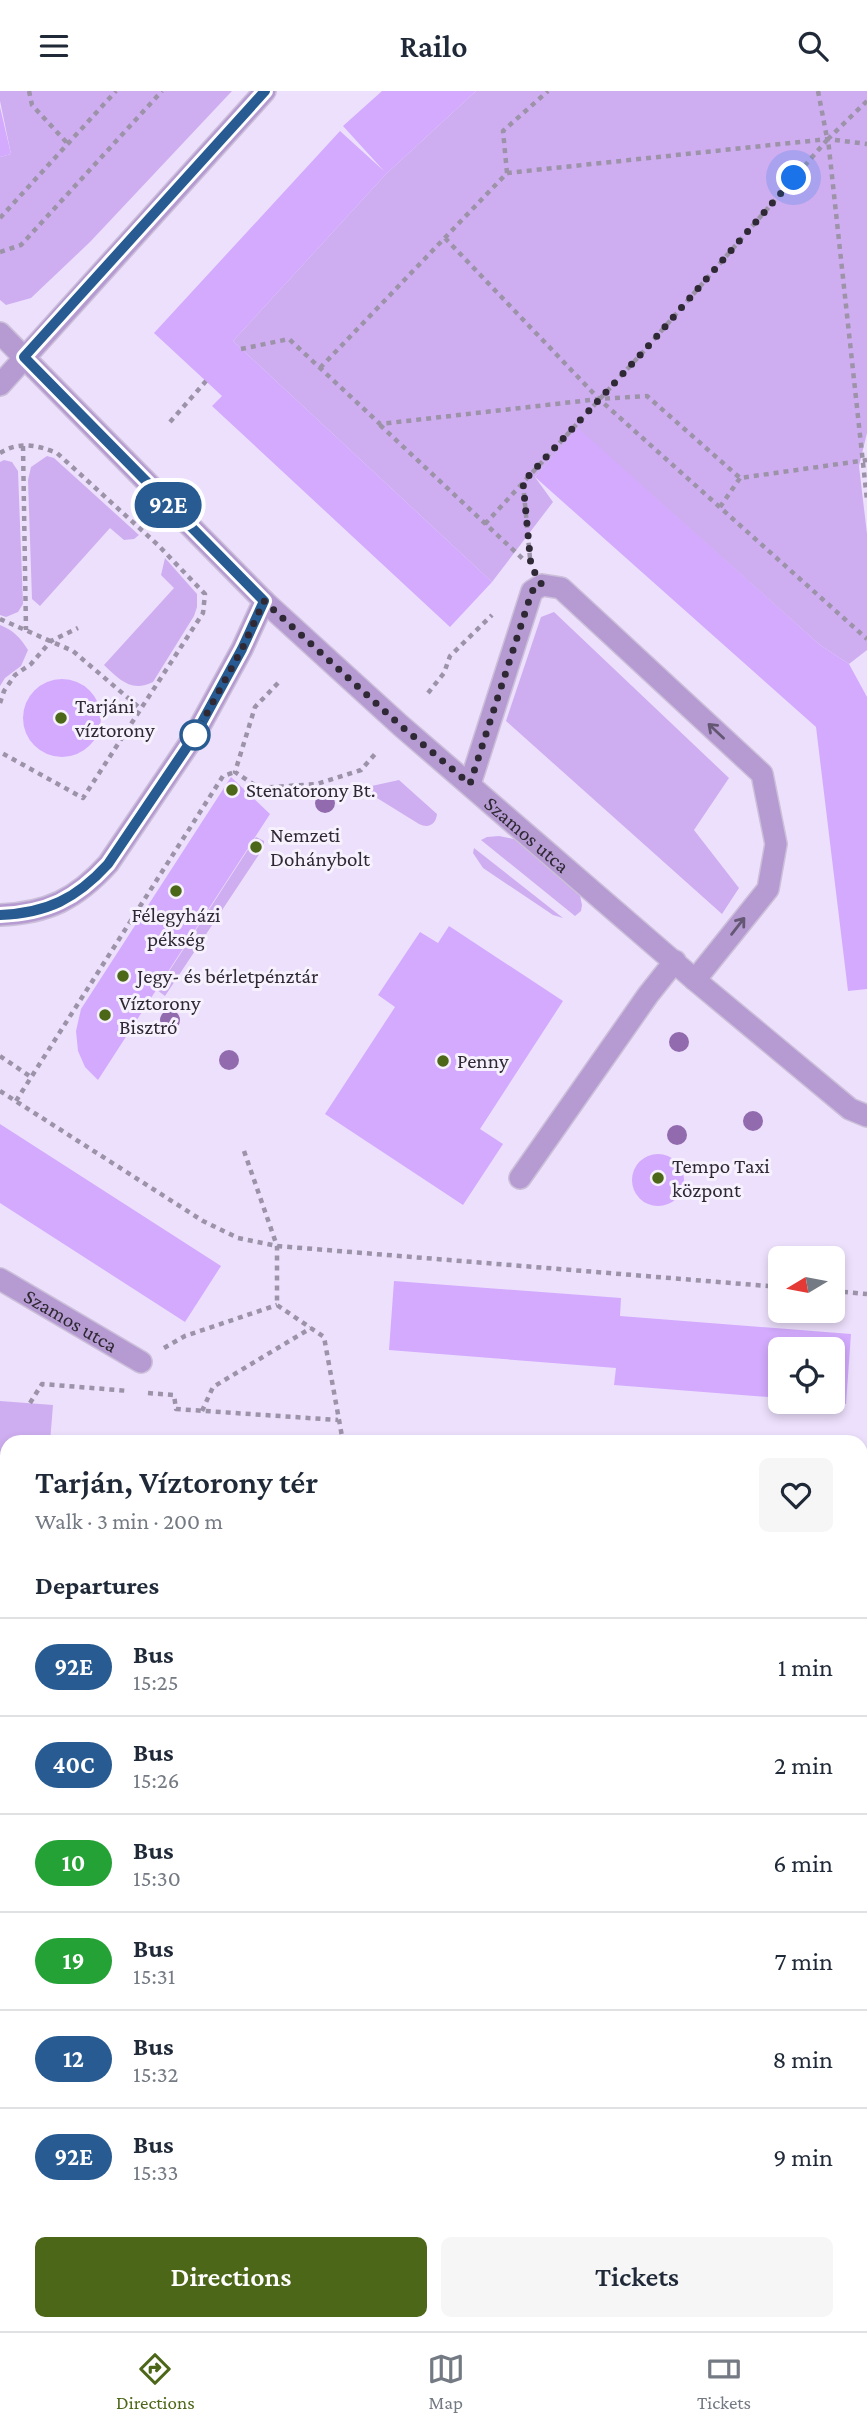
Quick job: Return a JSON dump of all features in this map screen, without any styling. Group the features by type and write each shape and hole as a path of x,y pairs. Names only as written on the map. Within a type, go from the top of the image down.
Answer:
{"street":[{"path":"0,385 265,91"},
{"name":"Szamos utca","path":"0,333 264,601 400,725 695,979 850,1109 867,1117"},
{"path":"470,784 532,591 542,585 561,588 762,774 776,844 768,888 695,979"},
{"path":"0,915 24,914 48,908 71,897 91,882 108,864 195,735 242,649 264,601"},
{"path":"520,1178 648,995 675,961"},
{"name":"Szamos utca","path":"0,1279 141,1362"}],"path":[{"path":"29,91 32,106 68,144"},
{"path":"0,218 116,91"},
{"path":"0,252 21,245 162,91"},
{"path":"507,173 503,131 548,91"},
{"path":"818,91 828,139 867,500"},
{"path":"485,523 643,352 828,139 867,101"},
{"path":"320,369 507,173 828,139 867,144"},
{"path":"445,238 599,399 867,639"},
{"path":"241,349 289,339 531,566 523,482"},
{"path":"170,422 206,381"},
{"path":"380,424 647,396 740,478"},
{"path":"0,453 12,446 23,445 37,445 57,453 158,545 205,594 204,613 83,798 0,752"},
{"path":"23,445 26,631"},
{"path":"720,507 740,478 864,461"},
{"path":"428,693 444,673 450,656 495,611"},
{"path":"0,619 73,651 141,709"},
{"path":"0,703 4,691 15,675 31,664 51,641 78,628"},
{"path":"235,772 256,707 278,683"},
{"path":"235,772 260,788 317,784 361,770 376,753"},
{"path":"16,1101 223,776 235,772"},
{"path":"0,1056 31,1077"},
{"path":"0,1091 203,1221 238,1238 277,1246 768,1286"},
{"path":"244,1151 277,1246 277,1305"},
{"path":"845,1292 867,1294"},
{"path":"277,1305 324,1337 341,1435"},
{"path":"141,1362 185,1336 277,1305"},
{"path":"202,1411 213,1387 311,1328"},
{"path":"30,1403 41,1384 174,1395 176,1409 338,1420"}],"shaded area":[{"path":"0,91 232,91 90,242 31,298 6,305 0,300 0,157 11,154"},
{"path":"476,91 867,91 867,433 859,466 867,534 867,650 849,664 820,645 578,429 535,477 553,502 492,582 233,341 386,174"},
{"path":"47,456 54,458 139,535 134,539 124,540 110,528 40,606 32,599 28,480 31,467"},
{"path":"0,462 12,462 18,471 23,604 18,612 6,617 0,615"},
{"path":"165,558 197,594 197,607 153,682 132,685 104,665 174,588 161,575"},
{"path":"554,612 729,778 694,830 739,888 722,914 506,721 541,617"},
{"path":"0,625 16,635 28,650 21,666 5,678 0,686"},
{"path":"399,780 437,814 431,825 419,824 377,798 367,787"},
{"path":"499,836 528,842 579,891 581,911 575,916 481,840"},
{"path":"256,837 264,841 264,847 165,996 157,990"},
{"path":"474,848 563,918 553,915 483,868 473,853"},
{"path":"0,1401 53,1405 51,1435 0,1435"}],"building":[{"path":"382,91 476,91 386,174 233,341 492,582 450,627 212,406 222,396 154,333 340,131 384,171 343,126"},
{"path":"0,107 11,154 0,157"},
{"path":"578,428 820,645 849,664 867,697 867,989 848,991 816,727 535,477"},
{"name":"Tarjáni víztorony","path":"54,679 70,679 84,685 95,696 101,710 101,726 95,740 84,751 70,757 54,757 40,751 29,740 23,726 23,710 29,696 40,685"},
{"path":"231,777 270,814 98,1080 85,1067 78,1051 76,1031 81,1009"},
{"name":"Penny","path":"449,926 563,1001 480,1129 503,1144 463,1205 325,1114 395,1007 378,995 420,932 438,943"},
{"path":"0,1124 221,1266 185,1322 0,1203"},
{"name":"Tempo Taxi központ","path":"658,1154 668,1156 676,1162 682,1170 682,1190 676,1198 668,1204 658,1206 648,1204 640,1198 634,1190 632,1180 634,1170 640,1162 648,1156"},
{"path":"394,1281 621,1298 620,1316 851,1334 846,1404 845,1337 768,1337 768,1397 614,1385 616,1368 389,1350"}],"bus line":[{"name":"92E","path":"0,915 24,914 48,908 71,897 91,882 108,864 195,735 242,649 264,601 24,357 265,91"}],"place":[{"name":"Tarjáni víztorony","path":"61,718"},
{"name":"Stenatorony Bt.","path":"232,790"},
{"name":"Nemzeti Dohánybolt","path":"256,847"},
{"name":"Félegyházi pékség","path":"176,891"},
{"name":"Jegy- és bérletpénztár","path":"123,976"},
{"name":"Víztorony Bisztró","path":"105,1015"},
{"name":"Penny","path":"443,1061"},
{"name":"Tempo Taxi központ","path":"658,1178"}],"route":[{"path":"195,735 242,649 264,601 400,725 470,784 532,591 542,585 531,566 523,482 643,352 794,178"}]}
